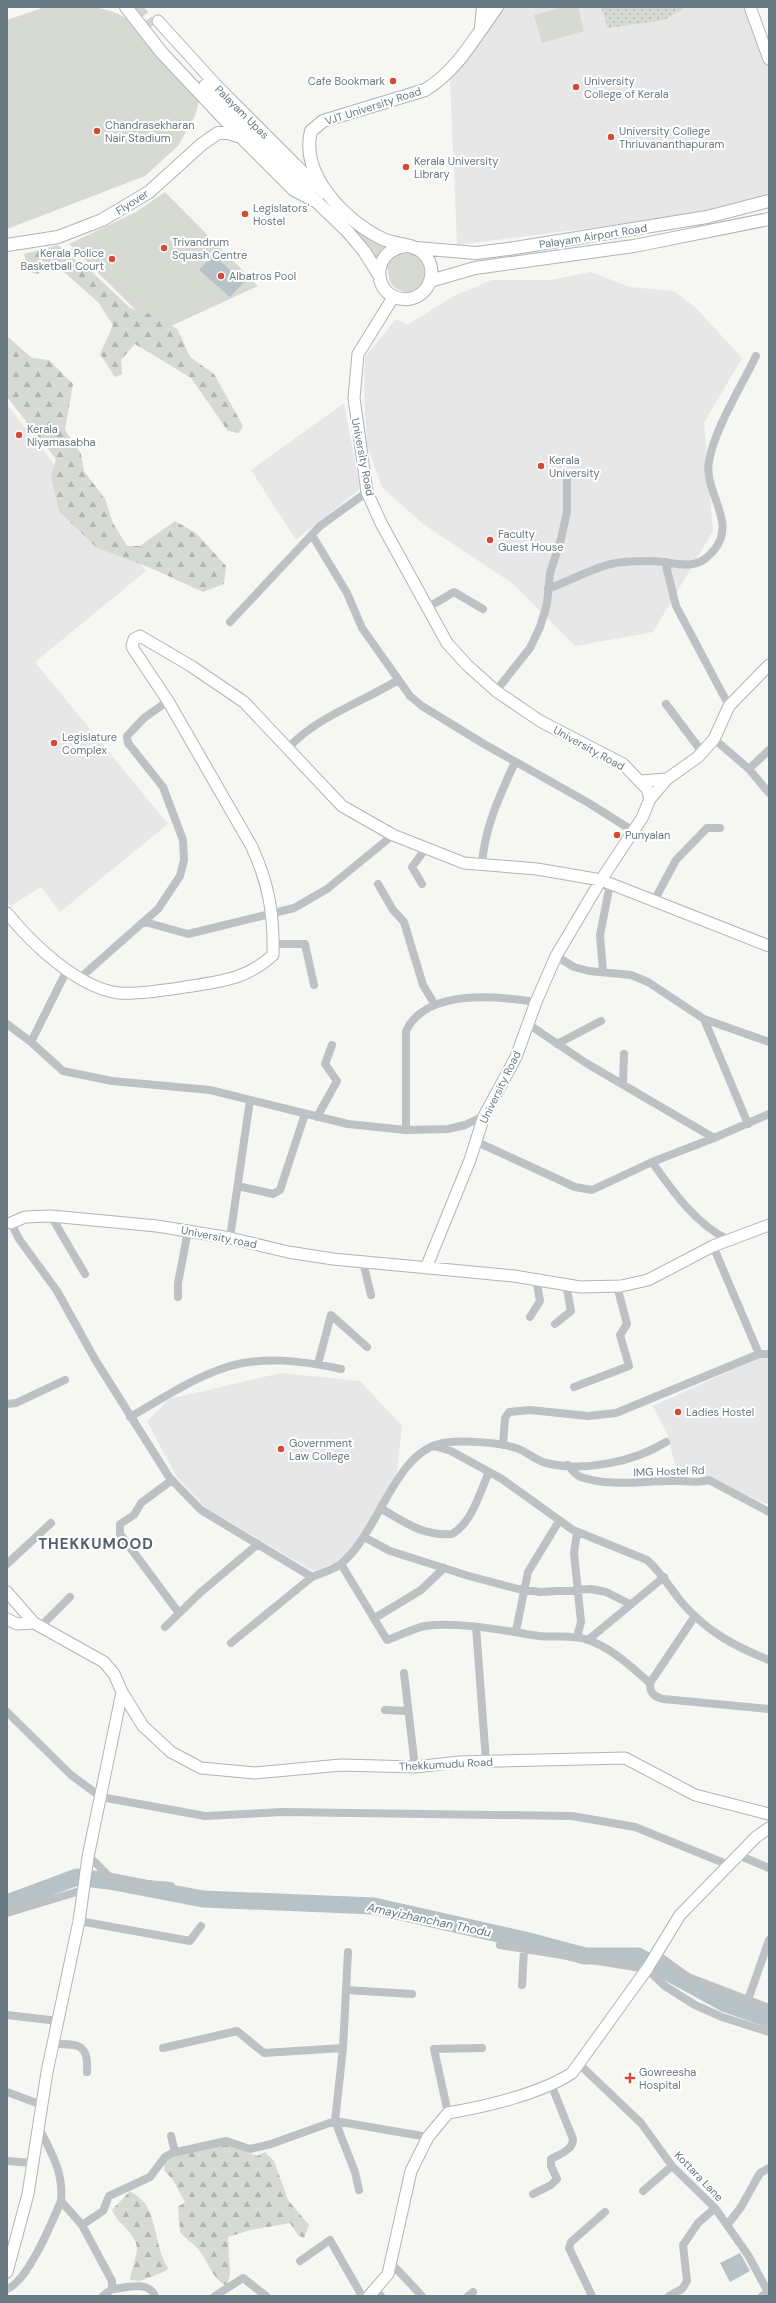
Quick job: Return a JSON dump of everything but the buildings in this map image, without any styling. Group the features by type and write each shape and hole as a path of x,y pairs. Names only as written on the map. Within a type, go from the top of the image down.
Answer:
{"main road":[{"path":"481,28 483,7"},
{"name":"VJT University Road","path":"330,198 310,158 309,138 315,125 431,87 442,79 464,55 481,28 497,7"},
{"path":"125,9 167,58 241,137 294,190 317,202 360,247 379,275 386,291 401,299 416,296 423,292 430,281 431,265 428,258 410,247 396,247 383,258 379,266 379,275"},
{"name":"Flyover","path":"7,245 58,237 77,232 115,214 149,192 202,144 218,133 228,133 241,137"},
{"name":"Palayam Airport Road","path":"330,198 368,230 389,242 410,247 476,254 707,217 769,201"},
{"name":"Palayam Airport Road","path":"430,281 475,268 634,246 769,219"}],"street":[{"path":"750,7 769,59"},
{"name":"Palayam Upas","path":"317,202 210,91 155,24 330,198"},
{"name":"University Road","path":"394,296 358,354 354,410 367,492 381,523 447,643 467,665 496,691 540,721 623,764 641,781 647,789 650,800 606,882 556,956 536,1002 516,1057 484,1116 477,1142 426,1268"},
{"path":"548,589 605,565 650,560 697,563 709,555 717,546 723,532 723,523 709,478 709,462 728,414 756,356"},
{"path":"496,691 530,648 540,627 546,604 550,572 562,539 567,512 567,476"},
{"path":"230,622 320,526 367,492"},
{"path":"312,535 347,593 362,628 410,696 422,706 515,762 587,802 633,831"},
{"path":"665,562 676,606 729,706"},
{"path":"427,608 454,592 482,609"},
{"path":"7,913 67,970 100,988 120,993 217,982 246,975 260,967 273,955 274,925 261,868 252,847 168,701 132,646 134,639 140,636 191,666 244,702 342,806 393,835 464,863 537,869 606,882 769,946"},
{"path":"650,800 667,779 702,752 714,739 729,706 768,667"},
{"path":"288,748 299,736 322,721 398,680"},
{"path":"80,978 158,909 180,876 184,860 184,840 163,787 128,744 127,736 144,718 168,701"},
{"path":"666,704 702,752"},
{"path":"714,739 749,769 769,793"},
{"path":"749,769 769,750"},
{"path":"482,865 483,848 497,803 515,762"},
{"path":"641,781 667,779"},
{"path":"655,900 676,860 707,828 720,828"},
{"path":"145,922 188,934 272,912 294,908 313,898 393,835"},
{"path":"422,884 412,867 426,848"},
{"path":"603,972 600,935 606,896 606,882"},
{"path":"378,884 393,910 404,922 424,985 435,1005"},
{"path":"273,944 305,944 314,985"},
{"path":"556,956 574,967 589,971 631,975 648,982 704,1019 769,1042"},
{"path":"31,1042 67,970"},
{"path":"406,1130 406,1031 411,1021 417,1014 435,1005 481,996 536,1002"},
{"path":"704,1019 748,1124"},
{"path":"557,1044 601,1021"},
{"path":"7,1024 31,1042 63,1071 112,1081 210,1090 348,1124 406,1130 448,1129 465,1125 484,1116"},
{"path":"528,1024 557,1044 622,1084 714,1138"},
{"path":"317,1117 337,1081 325,1064 332,1045"},
{"path":"622,1084 624,1054"},
{"path":"230,1238 250,1100"},
{"path":"238,1186 273,1194 280,1190 305,1114"},
{"path":"477,1142 575,1187 592,1190 652,1162 714,1138 769,1114"},
{"path":"652,1162 700,1220 711,1230 729,1240"},
{"path":"51,1216 85,1274"},
{"name":"University road","path":"8,1223 25,1217 51,1216 157,1226 230,1238 288,1252 363,1262 480,1272 536,1279 580,1287 617,1286 648,1280 713,1246 769,1225"},
{"path":"8,1223 56,1291 130,1417 172,1480 201,1510 312,1577"},
{"path":"178,1297 178,1283 188,1231"},
{"path":"713,1246 759,1354"},
{"path":"363,1262 370,1295"},
{"path":"530,1317 540,1301 536,1279"},
{"path":"555,1324 571,1311 566,1284"},
{"path":"574,1387 629,1366 620,1335 627,1324 617,1286"},
{"path":"318,1364 331,1315 367,1347"},
{"path":"503,1445 505,1418 508,1412 530,1410 588,1416 616,1413 759,1354 769,1354"},
{"path":"130,1417 177,1390 225,1367 252,1362 285,1360 318,1364 341,1369"},
{"path":"7,1404 16,1403 65,1380"},
{"path":"231,1642 312,1577 342,1564 364,1537 382,1509 396,1481 411,1461 424,1450 443,1443 503,1445 516,1448 545,1462 590,1466 616,1461 640,1454 666,1442"},
{"path":"434,1446 450,1451 489,1472 530,1498 559,1521 577,1532 642,1557 664,1576 695,1616 729,1642 769,1660"},
{"name":"IMG Hostel Rd","path":"568,1465 579,1477 606,1482 640,1484 670,1480 703,1482 710,1480 769,1512"},
{"path":"382,1509 415,1529 427,1532 452,1534 460,1528 469,1516 489,1472"},
{"path":"172,1480 141,1503 134,1515 120,1524 120,1534 180,1613"},
{"path":"516,1631 524,1590 532,1563 559,1521"},
{"path":"7,1564 50,1523"},
{"path":"577,1532 574,1553 576,1589 581,1622 578,1637"},
{"path":"364,1537 390,1551 444,1568 524,1590 540,1592 591,1589 606,1592 630,1604"},
{"path":"165,1627 201,1592 258,1544"},
{"path":"342,1564 387,1640 423,1627 457,1625 516,1631 541,1636 578,1637 613,1652 650,1683"},
{"path":"375,1618 421,1590 444,1568"},
{"path":"588,1640 664,1576"},
{"path":"7,1592 37,1625"},
{"path":"7,1619 17,1624 37,1625 70,1597"},
{"path":"695,1616 650,1683 650,1690 655,1697 663,1699 769,1708"},
{"name":"Thekkumudu Road","path":"37,1625 104,1662 114,1674 122,1692 142,1726 171,1752 201,1768 256,1773 341,1765 415,1768 458,1762 625,1758 695,1795 769,1814"},
{"path":"476,1627 486,1761"},
{"path":"404,1674 407,1711 415,1768"},
{"path":"7,2272 10,2252 33,2163 53,2044 79,1921 88,1858 122,1692"},
{"path":"385,1710 407,1711"},
{"path":"7,1712 71,1775 100,1797 205,1816 283,1812 572,1816 635,1827 729,1864"},
{"path":"375,2294 388,2274 391,2264 411,2171 428,2137 448,2113 472,2109 552,2084 572,2073 647,1970 680,1915 756,1837 769,1828"},
{"path":"738,1855 769,1868"},
{"path":"88,1858 97,1862 104,1873 116,1879 172,1886"},
{"path":"7,1913 83,1888"},
{"path":"79,1921 190,1941 201,1926"},
{"path":"748,2000 769,1940"},
{"path":"500,1945 647,1970 665,1986 695,2005 722,2017 769,2032"},
{"path":"522,1986 524,1949"},
{"path":"348,1952 343,2048 335,2121 355,2172 359,2190"},
{"path":"656,1954 688,1977 769,2008"},
{"path":"346,1990 412,1994"},
{"path":"7,2015 58,2021"},
{"path":"163,2048 237,2031 264,2053 343,2048"},
{"path":"53,2044 78,2044 83,2048 88,2061 87,2072"},
{"path":"448,2113 434,2049 482,2048"},
{"name":"Kottara Lane","path":"579,2064 641,2123 672,2166 716,2208 748,2255 766,2293"},
{"path":"533,2194 551,2185 557,2179 551,2166 551,2159 571,2148 573,2144 573,2139 552,2084"},
{"path":"7,2092 42,2105"},
{"path":"82,2225 103,2211 109,2196 150,2176 165,2157 175,2152 226,2141 250,2149 271,2144 335,2121 428,2137"},
{"path":"7,2289 17,2282 44,2241 61,2201 62,2186 58,2167 39,2128"},
{"path":"171,2136 175,2152"},
{"path":"7,2161 33,2163"},
{"path":"643,2191 672,2166"},
{"path":"728,2224 741,2207 760,2173 769,2168"},
{"path":"61,2201 82,2225 112,2281 112,2289"},
{"path":"669,2296 682,2289 687,2281 683,2245 698,2223 716,2208"},
{"path":"592,2296 569,2248 572,2242 605,2212"},
{"path":"300,2261 330,2240 362,2296"},
{"path":"391,2264 422,2296"},
{"path":"215,2296 242,2278 266,2296"},
{"path":"103,2296 112,2289 145,2286 150,2288 155,2296"}],"shaded area":[{"name":"University College Thriuvananthapuram","path":"506,7 747,7 769,61 769,196 677,217 457,245 450,78"},
{"name":"Albatros Pool","path":"213,255 244,282 230,297 199,270"},
{"name":"Kerala University","path":"591,272 629,287 674,291 697,309 742,358 704,423 713,531 653,632 575,646 512,583 423,524 382,487 367,446 364,393 365,357 396,319 407,325 454,296 492,280 550,280"},
{"path":"344,403 360,489 296,540 251,470"},
{"name":"Legislature Complex","path":"7,405 54,464 146,571 35,662 168,824 60,912 41,887 11,906 7,901"},
{"path":"769,1353 769,1505 675,1464 667,1433 653,1406"},
{"name":"Government Law College","path":"281,1373 360,1381 402,1426 397,1472 387,1496 354,1548 331,1570 311,1570 206,1508 176,1476 147,1421 169,1399"},
{"path":"740,2253 750,2271 730,2282 720,2263"}],"green space":[{"name":"Chandrasekharan Nair Stadium","path":"80,6 100,8 120,15 131,21 199,101 195,116 178,146 145,176 7,229 7,20 45,7"},
{"path":"564,7 578,7 584,31 542,43 534,15"},
{"path":"601,7 686,7 664,20 608,28"},
{"path":"165,192 258,286 158,332 69,244 136,212"},
{"path":"346,221 389,244 382,249 377,263"},
{"path":"58,245 92,272 130,308 163,318 178,330 190,357 214,374 243,426 239,433 228,431 191,378 135,344 121,360 122,374 115,377 100,354 113,325 98,302 57,266 47,268 37,274 28,271 24,254"},
{"path":"412,250 428,265 423,286 414,291 405,292 398,289 390,282 387,266 397,253"},
{"path":"7,336 32,358 49,360 73,384 65,430 81,454 84,471 105,499 113,523 127,546 140,546 175,521 196,533 226,566 224,584 203,592 151,568 97,548 59,511 51,476 56,459 7,397"},
{"path":"217,2141 257,2156 265,2152 274,2161 288,2200 309,2225 304,2238 298,2235 290,2223 251,2230 228,2237 230,2275 227,2286 217,2279 202,2254 180,2232 178,2207 185,2202 173,2180 164,2170 165,2158"},
{"path":"130,2191 141,2199 151,2214 161,2251 168,2268 166,2271 140,2281 130,2280 137,2252 136,2243 134,2238 118,2220 112,2210"}],"waterway":[{"name":"Amayizhanchan Thodu","path":"7,1903 77,1877 109,1881 203,1899 374,1906 525,1940 585,1956 638,1956 726,2004 769,2019"}],"tunnel":[{"path":"137,7 152,26"}],"place":[{"name":"Cafe Bookmark","path":"393,81"},
{"name":"University College of Kerala","path":"576,87"},
{"name":"Chandrasekharan Nair Stadium","path":"97,131"},
{"name":"University College Thriuvananthapuram","path":"611,137"},
{"name":"Kerala University Library","path":"406,167"},
{"name":"Legislators' Hostel","path":"245,214"},
{"name":"Trivandrum Squash Centre","path":"164,248"},
{"name":"Kerala Police Basketball Court","path":"112,259"},
{"name":"Albatros Pool","path":"221,276"},
{"name":"Kerala Niyamasabha","path":"19,435"},
{"name":"Kerala University","path":"541,466"},
{"name":"Faculty Guest House","path":"490,540"},
{"name":"Legislature Complex","path":"54,743"},
{"name":"Punyalan","path":"617,835"},
{"name":"Ladies Hostel","path":"678,1412"},
{"name":"Government Law College","path":"281,1449"},
{"name":"Gowreesha Hospital","path":"630,2078"}],"district":[{"name":"THEKKUMOOD","path":"96,1544"}]}
